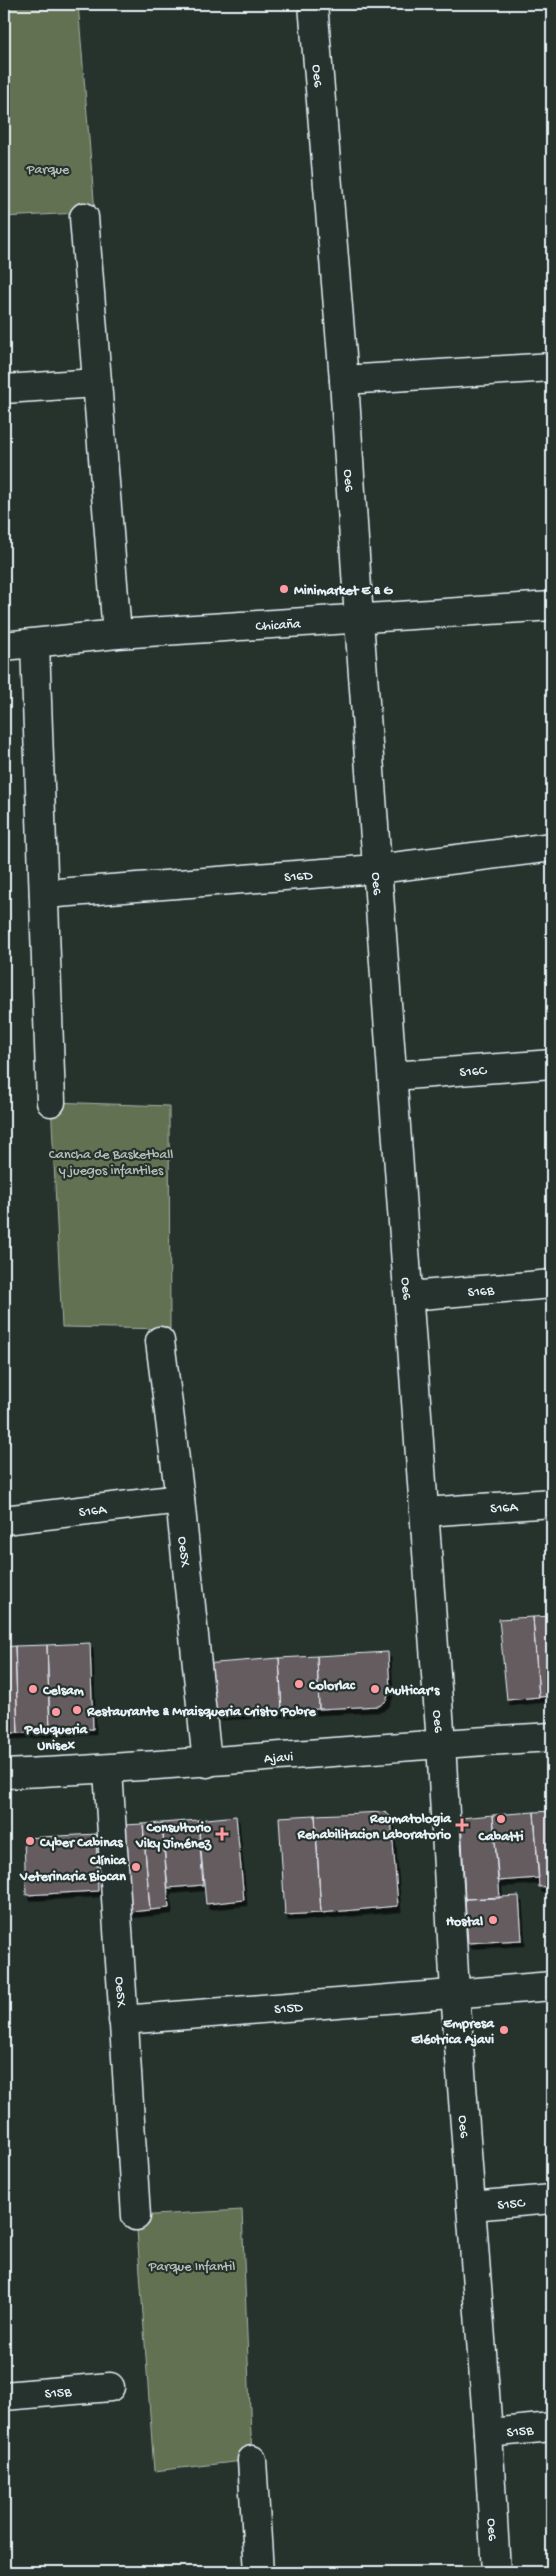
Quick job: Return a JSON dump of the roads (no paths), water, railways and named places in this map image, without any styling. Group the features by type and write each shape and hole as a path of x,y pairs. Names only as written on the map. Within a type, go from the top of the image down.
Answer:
{"street":[{"name":"Oe6","path":"314,4 344,380 359,620 425,1512 441,1743 455,1992 488,2433 496,2572"},
{"path":"84,217 116,634"},
{"path":"344,380 552,368"},
{"path":"4,389 97,383"},
{"name":"Chicaña","path":"4,646 116,634 359,620 552,606"},
{"path":"35,644 51,1102"},
{"name":"S16D","path":"44,894 377,870 552,847"},
{"name":"S16C","path":"393,1076 552,1064"},
{"name":"S16B","path":"409,1296 552,1284"},
{"name":"Oe5X","path":"160,1341 180,1498 206,1763"},
{"name":"S16A","path":"4,1520 180,1498"},
{"name":"S16A","path":"425,1512 552,1503"},
{"name":"Ajavi","path":"4,1774 108,1770 441,1743 552,1737"},
{"name":"Oe5X","path":"108,1770 136,2216"},
{"name":"S15D","path":"123,2020 455,1992 552,1986"},
{"name":"S15C","path":"471,2206 552,2200"},
{"name":"S15B","path":"4,2396 110,2387"},
{"name":"S15B","path":"488,2433 552,2426"},
{"path":"252,2460 259,2572"}],"place":[{"name":"Minimarket E & G","path":"284,589"},
{"name":"Colorlac","path":"299,1684"},
{"name":"Celsam","path":"33,1689"},
{"name":"Multicar's","path":"375,1689"},
{"name":"Restaurante & Mraisqueria Cristo Pobre","path":"77,1710"},
{"name":"Peluqueria Unisex","path":"56,1712"},
{"name":"Cabatti","path":"501,1819"},
{"name":"Reumatologia Rehabilitacion Laboratorio","path":"462,1825"},
{"name":"Consultorio Viky Jiménez","path":"222,1834"},
{"name":"Cyber Cabinas","path":"30,1841"},
{"name":"Clínica Veterinaria Biocan","path":"136,1867"},
{"name":"Hostal","path":"493,1920"},
{"name":"Empresa Eléctrica Ajavi","path":"504,2030"}],"park label":[{"name":"Parque","path":"48,168"},
{"name":"Cancha de Basketball y juegos infantiles","path":"111,1162"},
{"name":"Parque Infantil","path":"192,2265"}]}
